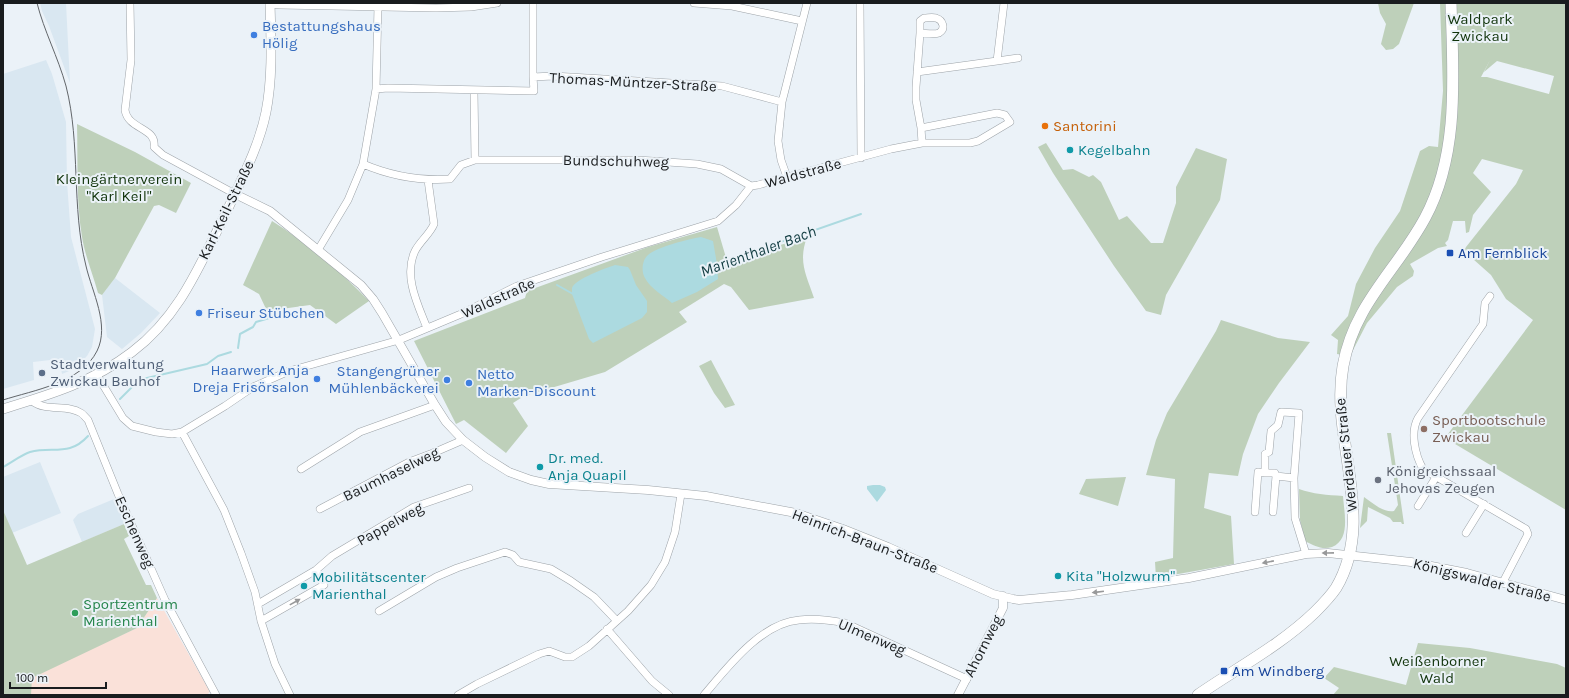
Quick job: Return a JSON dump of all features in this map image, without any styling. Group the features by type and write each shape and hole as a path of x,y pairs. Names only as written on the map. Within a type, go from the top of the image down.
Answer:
{"main road":[{"name":"Werdauer Straße","path":"1198,695 1305,622 1327,600 1336,588 1350,554 1353,529 1352,495 1340,416 1343,365 1347,347 1359,317 1377,286 1416,233 1429,210 1441,180 1448,146 1452,102 1451,3"},
{"name":"Karl-Keil-Straße","path":"3,409 32,401 81,383 97,375 122,360 144,343 175,308 190,285 235,194 260,134 269,91 271,62 270,4"}],"street":[{"path":"130,3 131,60 125,110 126,116 130,121 152,135 154,147 163,155 235,194"},
{"path":"270,4 436,8 470,7 497,3"},
{"path":"532,3 533,77"},
{"path":"694,3 732,6 802,21"},
{"path":"786,177 778,141 782,102 807,3"},
{"path":"860,3 861,158"},
{"path":"997,61 1004,3"},
{"path":"318,250 342,211 363,164 376,89 378,6"},
{"path":"920,33 916,100 922,142"},
{"path":"917,72 1018,58"},
{"name":"Thomas-Müntzer-Straße","path":"376,89 534,91 533,77 553,76 722,86 782,102"},
{"path":"474,91 475,160"},
{"name":"Waldstraße","path":"182,432 253,387 271,378 289,371 399,340 461,314 517,286 602,257 718,221 736,204 751,186 922,142 970,143 1010,122 1005,115 997,113 921,128"},
{"name":"Bundschuhweg","path":"363,164 398,177 428,180 450,179 461,165 475,160 638,160 697,164 721,169 751,186"},
{"path":"427,328 410,277 411,264 415,252 434,224 428,180"},
{"name":"Heinrich-Braun-Straße","path":"235,194 270,211 361,285 373,299 399,340 446,422 463,440 485,457 509,472 531,480 549,484 648,490 713,497 796,513 849,532 993,594 1013,600 1113,590 1189,578 1306,554 1350,554"},
{"path":"1490,296 1485,303 1483,324 1414,424 1416,450 1423,468 1526,529 1528,534 1503,582"},
{"path":"97,375 123,418 132,426 172,434 182,432 224,510 255,592 261,621 275,664 290,695"},
{"name":"Eschenweg","path":"32,401 38,406 81,412 88,420 118,494 165,600 216,695"},
{"path":"301,469 360,432 435,405"},
{"path":"1265,473 1265,454 1268,452 1271,431 1278,425 1281,412 1299,414 1294,478 1295,518 1306,554"},
{"name":"Baumhaselweg","path":"320,509 409,462 463,440"},
{"path":"1255,512 1258,472 1275,473 1276,476 1294,478"},
{"path":"1274,512 1276,476"},
{"path":"1418,506 1436,477"},
{"name":"Pappelweg","path":"258,604 316,570 332,556 414,508 469,488"},
{"path":"458,695 477,684 539,654 549,651 565,658 572,657 589,646 616,620 628,611 651,585 665,562 675,532 682,494"},
{"path":"1466,533 1484,504"},
{"path":"379,611 436,577 457,568 505,552 513,555 519,562 551,569 572,580 594,597 616,620"},
{"name":"Königswalder Straße","path":"1350,554 1411,562 1467,573 1566,600"},
{"path":"261,621 324,585 316,570"},
{"name":"Ahornweg","path":"958,695 1003,608 1003,596"},
{"name":"Ulmenweg","path":"704,695 723,673 754,642 776,626 798,620 824,619 845,624 967,679"},
{"path":"607,629 648,676 669,695"}],"shaded area":[{"path":"40,3 66,3 70,83 42,11"},
{"path":"46,60 52,74 66,122 67,182 71,237 95,329 92,347 87,356 74,369 62,374 59,359 33,362 34,380 3,389 3,74"},
{"path":"115,278 160,313 141,333 122,349 107,337 102,295"},
{"path":"40,462 61,513 12,533 3,510 3,477"},
{"path":"114,499 124,524 82,542 73,520 78,514"},
{"path":"157,598 210,692 207,695 3,695 3,689 137,628"}],"green space":[{"path":"1378,3 1414,3 1399,44 1393,49 1386,50 1381,44 1386,24 1380,13"},
{"name":"Waldpark Zwickau","path":"1440,3 1566,3 1566,510 1445,438 1533,320 1506,299 1491,275 1464,251 1516,184 1523,170 1482,159 1473,173 1491,192 1473,215 1469,232 1466,233 1465,221 1453,221 1448,240 1445,243 1447,246 1438,248 1410,264 1414,271 1413,276 1397,287 1367,323 1350,356 1337,354 1338,340 1331,335 1348,316 1356,284 1375,248 1400,211 1420,151 1429,146 1438,147 1443,91","holes":["1490,60 1484,72 1497,61 1554,76 1549,94 1487,77 1481,77"]},
{"name":"Kleingärtnerverein \"Karl Keil\"","path":"77,124 135,152 191,183 176,213 159,205 154,206 115,278 102,295 98,293 82,237 78,195"},
{"path":"1046,143 1063,170 1073,169 1089,177 1093,175 1101,182 1119,220 1127,216 1151,243 1163,243 1176,203 1176,187 1196,148 1227,159 1220,200 1166,295 1161,315 1146,311 1114,266 1053,173 1038,147"},
{"path":"272,221 323,258 369,301 336,324 310,305 267,311 259,294 243,285"},
{"path":"717,227 727,261 807,237 804,246 803,261 814,298 749,310 731,287 724,284 679,312 687,322 605,372 524,396 513,403 528,426 506,453 464,420 456,424 414,341 525,298 527,291 648,247"},
{"path":"1221,320 1278,338 1310,342 1258,414 1243,454 1238,476 1209,473 1204,508 1231,516 1234,564 1156,578 1155,562 1173,558 1175,479 1146,475 1156,440 1167,413"},
{"path":"711,360 735,405 725,408 714,393 699,366"},
{"path":"1387,433 1391,433 1404,524 1401,522 1393,522 1390,518 1368,507 1367,521 1360,528 1364,497 1378,507 1390,511 1394,511 1398,505"},
{"path":"1126,477 1118,506 1079,494 1086,479"},
{"path":"1299,489 1326,495 1343,496 1345,517 1344,532 1338,543 1332,547 1322,548 1305,541 1300,520"},
{"name":"Sportzentrum Marienthal","path":"3,510 27,565 124,524 129,536 124,539 146,585 151,585 157,598 137,628 32,678 31,695 3,695"},
{"name":"Weißenborner Wald","path":"1418,643 1470,648 1557,664 1566,668 1566,695 1333,695 1339,688 1324,678 1334,667 1406,685"}],"water":[{"path":"701,237 713,241 718,279 697,292 672,303 647,282 643,273 644,260 648,255 658,249 681,241"},
{"path":"615,265 628,267 636,285 647,301 647,312 642,318 593,343 589,339 572,294 572,288 579,281 598,271"},
{"path":"880,485 885,487 886,490 877,502 867,489 867,486"}],"waterway":[{"name":"Marienthaler Bach","path":"715,265 729,263 752,252 861,214"},
{"name":"Marienthaler Bach","path":"557,285 573,294"},
{"name":"Marienthaler Bach","path":"238,348 240,334 253,327 256,322 286,313"},
{"name":"Marienthaler Bach","path":"120,399 134,385 147,378 207,364 218,356 231,352"},
{"name":"Marienthaler Bach","path":"3,467 30,452 38,450 60,450 74,447 88,436"}],"tram line":[{"path":"3,400 56,384 80,371 90,362 97,351 101,341 102,330 99,308 86,266 81,243 71,108 63,75 43,24 37,3"}],"place":[{"name":"Bestattungshaus Hölig","path":"254,35"},
{"name":"Santorini","path":"1045,126"},
{"name":"Kegelbahn","path":"1070,150"},
{"name":"Am Fernblick","path":"1450,253"},
{"name":"Friseur Stübchen","path":"199,313"},
{"name":"Stadtverwaltung Zwickau Bauhof","path":"42,373"},
{"name":"Haarwerk Anja Dreja Frisörsalon","path":"317,379"},
{"name":"Stangengrüner Mühlenbäckerei","path":"447,380"},
{"name":"Netto Marken-Discount","path":"469,383"},
{"name":"Sportbootschule Zwickau","path":"1424,429"},
{"name":"Dr. med. Anja Quapil","path":"540,467"},
{"name":"Königreichssaal Jehovas Zeugen","path":"1378,480"},
{"name":"Kita \"Holzwurm\"","path":"1058,576"},
{"name":"Mobilitätscenter Marienthal","path":"304,586"},
{"name":"Sportzentrum Marienthal","path":"75,613"},
{"name":"Am Windberg","path":"1224,671"}]}
